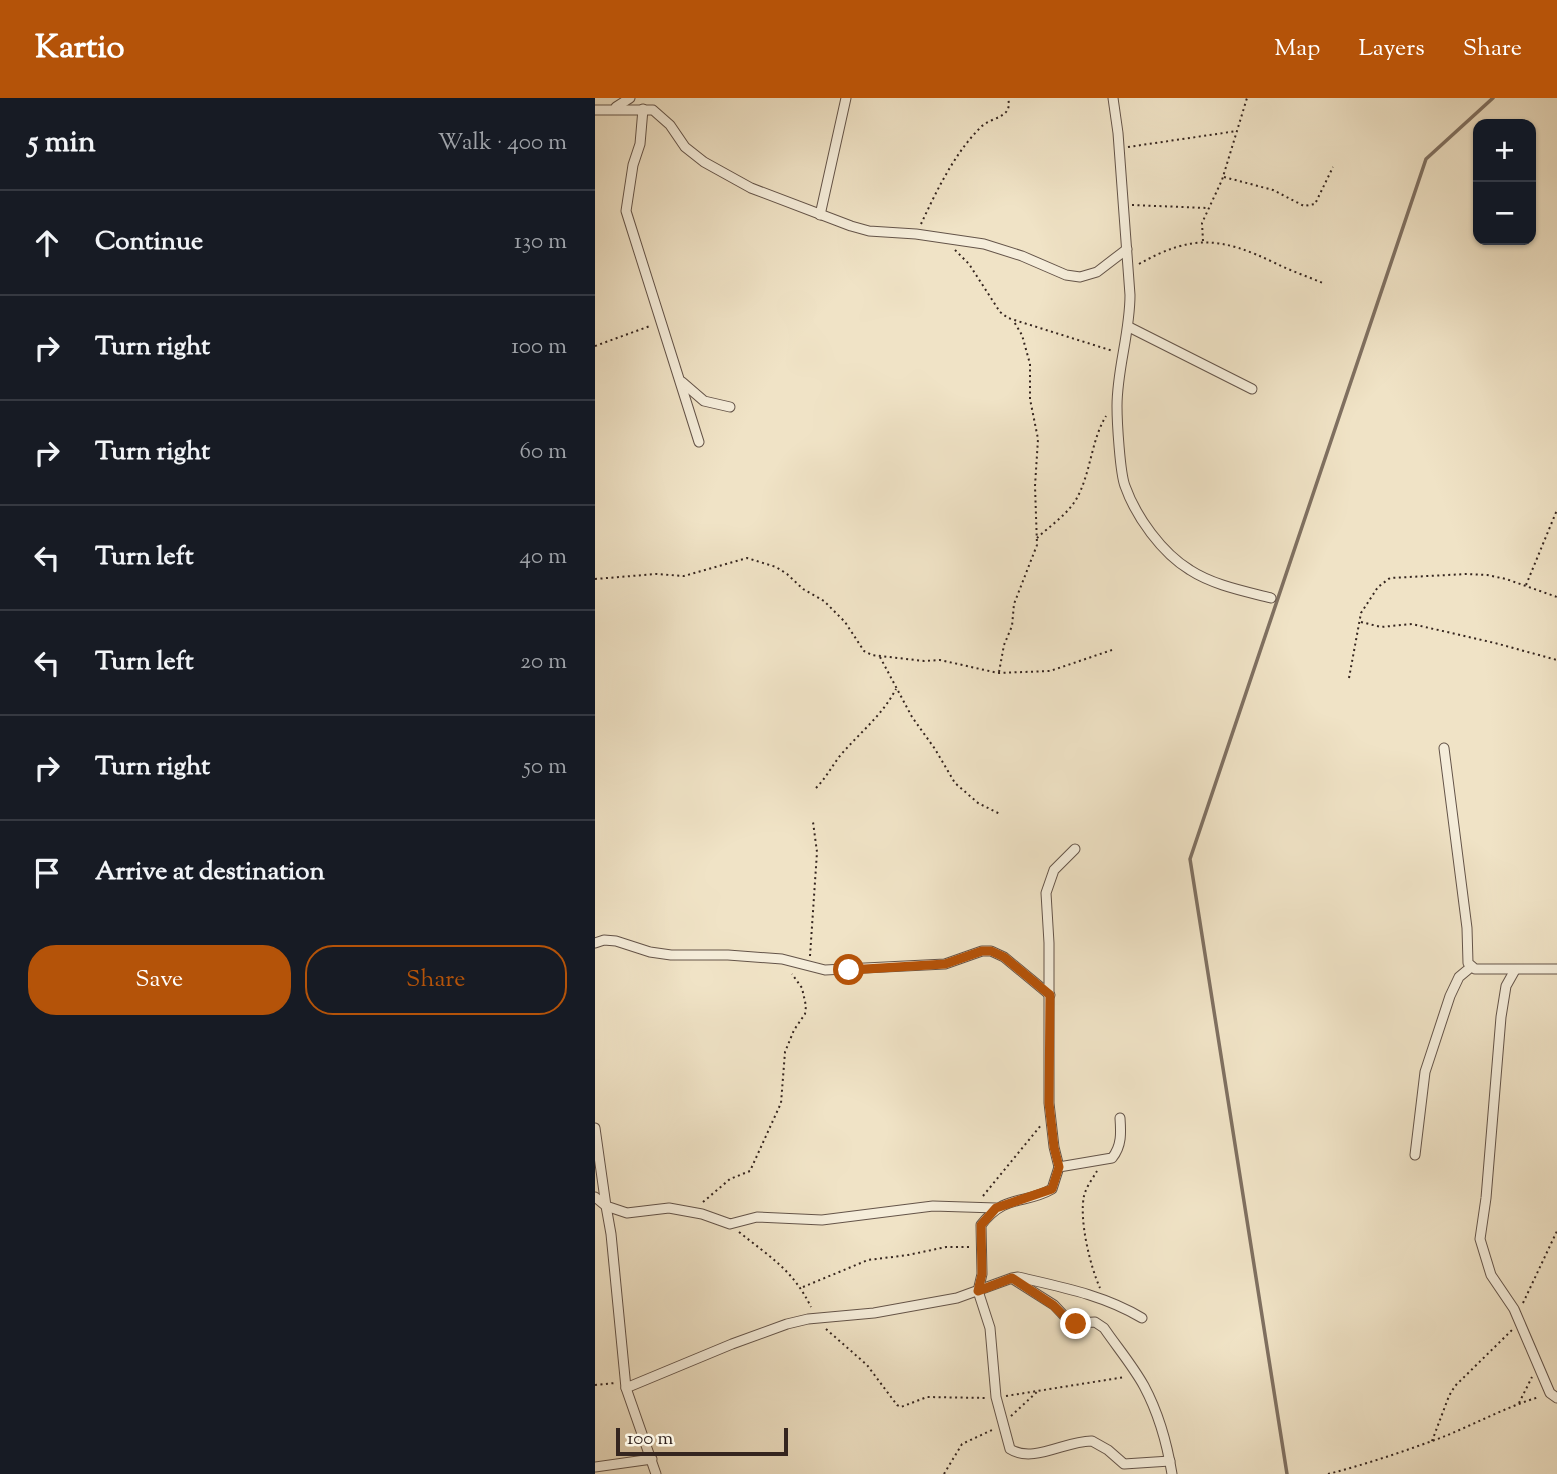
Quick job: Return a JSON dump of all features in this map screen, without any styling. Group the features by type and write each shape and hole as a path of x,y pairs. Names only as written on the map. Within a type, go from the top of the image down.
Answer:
{"street":[{"path":"614,108 630,98"},
{"path":"820,215 846,98"},
{"path":"1113,98 1129,270 1129,327 1117,407 1124,484 1134,506 1174,559 1213,582 1271,598"},
{"path":"643,108 640,144 633,165 626,211 699,442"},
{"path":"595,110 643,108 658,112 685,147 704,162 751,188 869,231 916,234 984,244 1066,275 1080,277 1097,272 1127,249"},
{"path":"1129,327 1252,389"},
{"path":"678,378 704,401 730,408"},
{"path":"1444,748 1467,928 1467,956 1471,967 1475,970 1557,969"},
{"path":"595,1197 606,1206 627,1213 658,1208 702,1214 730,1224 757,1217 822,1220 933,1206 996,1208 1052,1189 1059,1167 1050,1116 1050,995 1046,893 1054,870 1075,849"},
{"path":"595,943 604,940 616,941 650,953 782,959 810,968 849,970 945,964 982,951 991,951 1004,957 1050,995"},
{"path":"1415,1155 1425,1072 1450,996 1459,977 1471,967"},
{"path":"1515,970 1506,986 1501,1017 1486,1198 1480,1239 1492,1275 1519,1320 1537,1366 1553,1396"},
{"path":"1059,1167 1112,1158 1120,1142 1120,1118"},
{"path":"595,1128 611,1234 626,1385 656,1474"},
{"path":"996,1208 981,1225 982,1274 978,1291 990,1328 991,1364 996,1397 1010,1449 1021,1454 1032,1454 1093,1441 1124,1464 1170,1461"},
{"path":"626,1385 787,1324 816,1318 874,1313 957,1298 1018,1277 1106,1300 1142,1318"},
{"path":"1012,1278 1053,1305 1069,1321 1076,1324 1095,1322 1104,1328 1156,1410 1172,1474"},
{"path":"595,1467 652,1459"}],"path":[{"path":"916,234 932,199 964,148 985,124 1007,113 1008,98"},
{"path":"1203,242 1202,223 1223,176 1247,98"},
{"path":"1119,149 1238,131"},
{"path":"1223,176 1263,187 1304,206 1311,206 1315,204 1333,167"},
{"path":"1123,204 1208,208"},
{"path":"944,239 969,264 1000,312 1013,320 1124,354"},
{"path":"1129,270 1163,251 1186,243 1203,242 1236,245 1325,284"},
{"path":"998,673 1004,645 1012,626 1014,604 1035,553 1036,539 1038,439 1030,399 1030,364 1022,334 1013,320"},
{"path":"595,346 661,322"},
{"path":"1036,539 1064,514 1079,496 1099,427 1107,414"},
{"path":"1526,586 1557,510"},
{"path":"595,579 656,574 684,576 747,558 787,574 803,589 829,606 845,622 864,650 880,656 940,660 998,673 1050,671 1112,650"},
{"path":"1349,678 1361,612 1378,587 1390,578 1467,574 1506,579 1557,597"},
{"path":"1359,621 1381,626 1412,624 1557,660"},
{"path":"880,656 912,717 955,783 978,803 1000,814"},
{"path":"816,788 883,709 897,688"},
{"path":"810,968 817,852 813,822"},
{"path":"687,1212 713,1195 730,1179 750,1171 781,1103 785,1052 794,1030 805,1014 806,1006 802,988 782,959"},
{"path":"974,1208 1050,1116"},
{"path":"1103,1161 1084,1195 1084,1227 1093,1270 1106,1300"},
{"path":"730,1224 793,1276 802,1287 816,1318 830,1334 867,1365 901,1407 927,1396 972,1399 996,1397 1136,1375"},
{"path":"1432,1441 1448,1396 1455,1386 1489,1350 1507,1336 1519,1320 1534,1278 1557,1231"},
{"path":"802,1287 868,1260 947,1247 981,1246"},
{"path":"1519,1403 1537,1366"},
{"path":"595,1385 626,1385"},
{"path":"944,1474 962,1444 1002,1424 1040,1389"},
{"path":"1328,1474 1432,1441 1519,1403 1553,1396"}],"waterway":[{"path":"1287,1474 1190,859 1426,159 1493,98"}],"route":[{"path":"849,970 945,964 982,951 991,951 1004,957 1050,995 1049,1103 1059,1167 1052,1189 996,1208 981,1225 982,1274 978,1291 1012,1278 1029,1291 1046,1299 1069,1321 1076,1324"}]}
